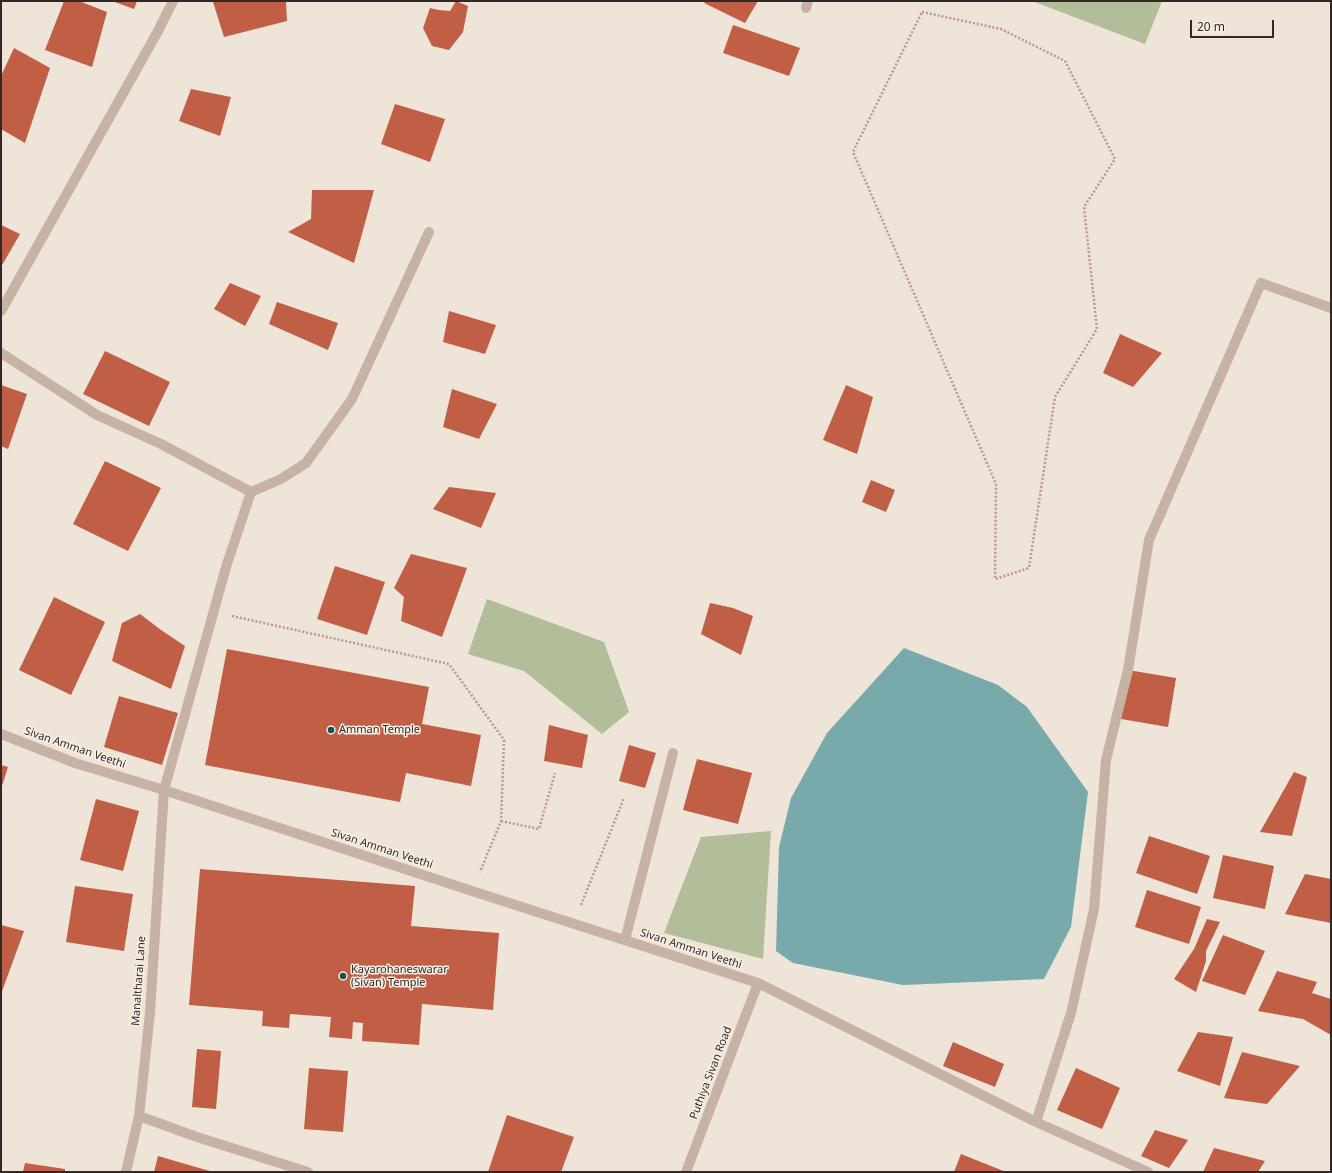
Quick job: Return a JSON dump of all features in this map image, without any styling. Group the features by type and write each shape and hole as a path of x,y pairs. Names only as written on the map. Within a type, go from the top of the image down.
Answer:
{"street":[{"path":"1,311 158,31 173,1"},
{"path":"1,352 97,415 161,444 251,492 281,479 306,463 352,399 429,232"},
{"path":"1036,1122 1071,1013 1094,909 1106,760 1128,670 1149,540 1261,283 1331,308"},
{"name":"Manaltharai Lane","path":"126,1172 140,1116 150,1013 164,790 226,567 251,492"},
{"name":"Sivan Amman Veethi","path":"1,734 75,763 164,790 758,983 1036,1122 1148,1172"},
{"path":"625,940 674,753"},
{"name":"Puthiya Sivan Road","path":"686,1172 758,983"},
{"path":"140,1116 197,1137 308,1172"}],"path":[{"path":"922,12 1001,29 1065,61 1115,159 1084,207 1097,329 1055,397 1029,568 995,579 996,484 853,152 922,12"},
{"path":"214,612 450,664 504,740 501,821 472,891"},
{"path":"501,821 539,829 555,773"},
{"path":"573,924 624,798"}],"green space":[{"path":"1032,1 1162,1 1145,44"},
{"path":"487,599 604,642 629,712 602,734 524,671 468,654"},
{"path":"771,831 763,959 664,933 701,837"}],"water":[{"path":"904,648 998,685 1027,707 1088,792 1071,927 1044,979 903,985 793,963 776,951 779,847 791,798 827,733"}],"building":[{"path":"64,1 79,1 107,12 92,67 45,50"},
{"path":"112,1 137,1 134,9"},
{"path":"286,1 287,21 224,37 213,2"},
{"path":"456,1 468,6 463,32 449,50 432,46 423,28 430,8 450,11"},
{"path":"706,1 758,1 745,23 704,3"},
{"path":"733,25 800,48 789,76 723,53"},
{"path":"14,48 50,68 25,143 1,129 1,76"},
{"path":"191,89 231,97 220,136 179,121"},
{"path":"395,104 445,119 430,162 381,144"},
{"path":"312,190 374,190 354,263 288,232 311,219"},
{"path":"1,225 20,234 1,267"},
{"path":"230,283 261,296 245,326 214,309"},
{"path":"277,302 338,323 328,350 269,324"},
{"path":"449,311 496,325 485,354 443,342"},
{"path":"1120,334 1162,353 1133,387 1103,373"},
{"path":"105,351 170,382 149,426 83,394"},
{"path":"1,385 27,394 8,449 1,446"},
{"path":"846,385 873,397 857,454 823,440"},
{"path":"452,389 497,404 479,439 443,427"},
{"path":"105,461 161,488 128,551 73,524"},
{"path":"871,480 895,490 886,512 862,502"},
{"path":"449,487 496,493 481,528 433,509"},
{"path":"411,554 467,568 442,637 401,621 404,597 394,588"},
{"path":"335,566 385,582 367,635 317,619"},
{"path":"54,597 105,622 71,695 19,670"},
{"path":"710,603 733,608 753,616 741,655 701,634"},
{"path":"140,614 185,646 171,689 112,661 122,623"},
{"name":"Amman Temple","path":"227,649 429,687 422,724 481,735 471,786 406,773 400,802 205,765"},
{"path":"1128,670 1176,678 1168,727 1121,719"},
{"path":"119,696 178,713 162,765 104,747"},
{"path":"549,725 588,735 582,768 544,761"},
{"path":"629,745 656,753 645,788 619,781"},
{"path":"697,759 752,773 738,824 683,810"},
{"path":"1,765 8,767 1,789"},
{"path":"1294,772 1307,777 1292,836 1260,832"},
{"path":"96,799 139,811 123,871 80,860"},
{"path":"1149,836 1210,856 1197,894 1136,873"},
{"path":"1223,855 1274,866 1265,909 1213,898"},
{"name":"Kayarohaneswarar (Sivan) Temple","path":"200,869 415,886 411,926 499,933 493,1010 422,1004 419,1045 362,1041 363,1023 353,1022 352,1039 329,1037 331,1017 290,1014 289,1028 262,1026 263,1011 189,1005"},
{"path":"1305,874 1331,879 1331,923 1285,914"},
{"path":"75,886 133,894 124,951 66,942"},
{"path":"1147,890 1201,907 1189,944 1135,927"},
{"path":"1207,919 1220,922 1206,951 1206,961 1196,992 1174,979 1194,949"},
{"path":"1,925 24,931 1,994"},
{"path":"1223,935 1265,951 1245,995 1202,981"},
{"path":"1277,971 1317,982 1312,993 1331,999 1331,1035 1303,1019 1258,1011"},
{"path":"1198,1032 1233,1037 1220,1086 1177,1071"},
{"path":"953,1042 1004,1064 995,1087 943,1066"},
{"path":"197,1049 221,1051 216,1109 192,1107"},
{"path":"1242,1052 1300,1066 1267,1104 1224,1098"},
{"path":"309,1068 348,1071 343,1132 304,1129"},
{"path":"1076,1068 1120,1088 1102,1129 1057,1110"},
{"path":"507,1115 574,1137 561,1172 488,1172"},
{"path":"1155,1130 1188,1140 1169,1168 1141,1156"},
{"path":"1214,1148 1265,1161 1258,1172 1203,1172"},
{"path":"961,1154 1006,1172 954,1172"},
{"path":"158,1156 213,1172 154,1172"},
{"path":"25,1163 65,1169 65,1172 23,1172"}],"place":[{"name":"Amman Temple","path":"331,730"},
{"name":"Kayarohaneswarar (Sivan) Temple","path":"343,976"}]}
